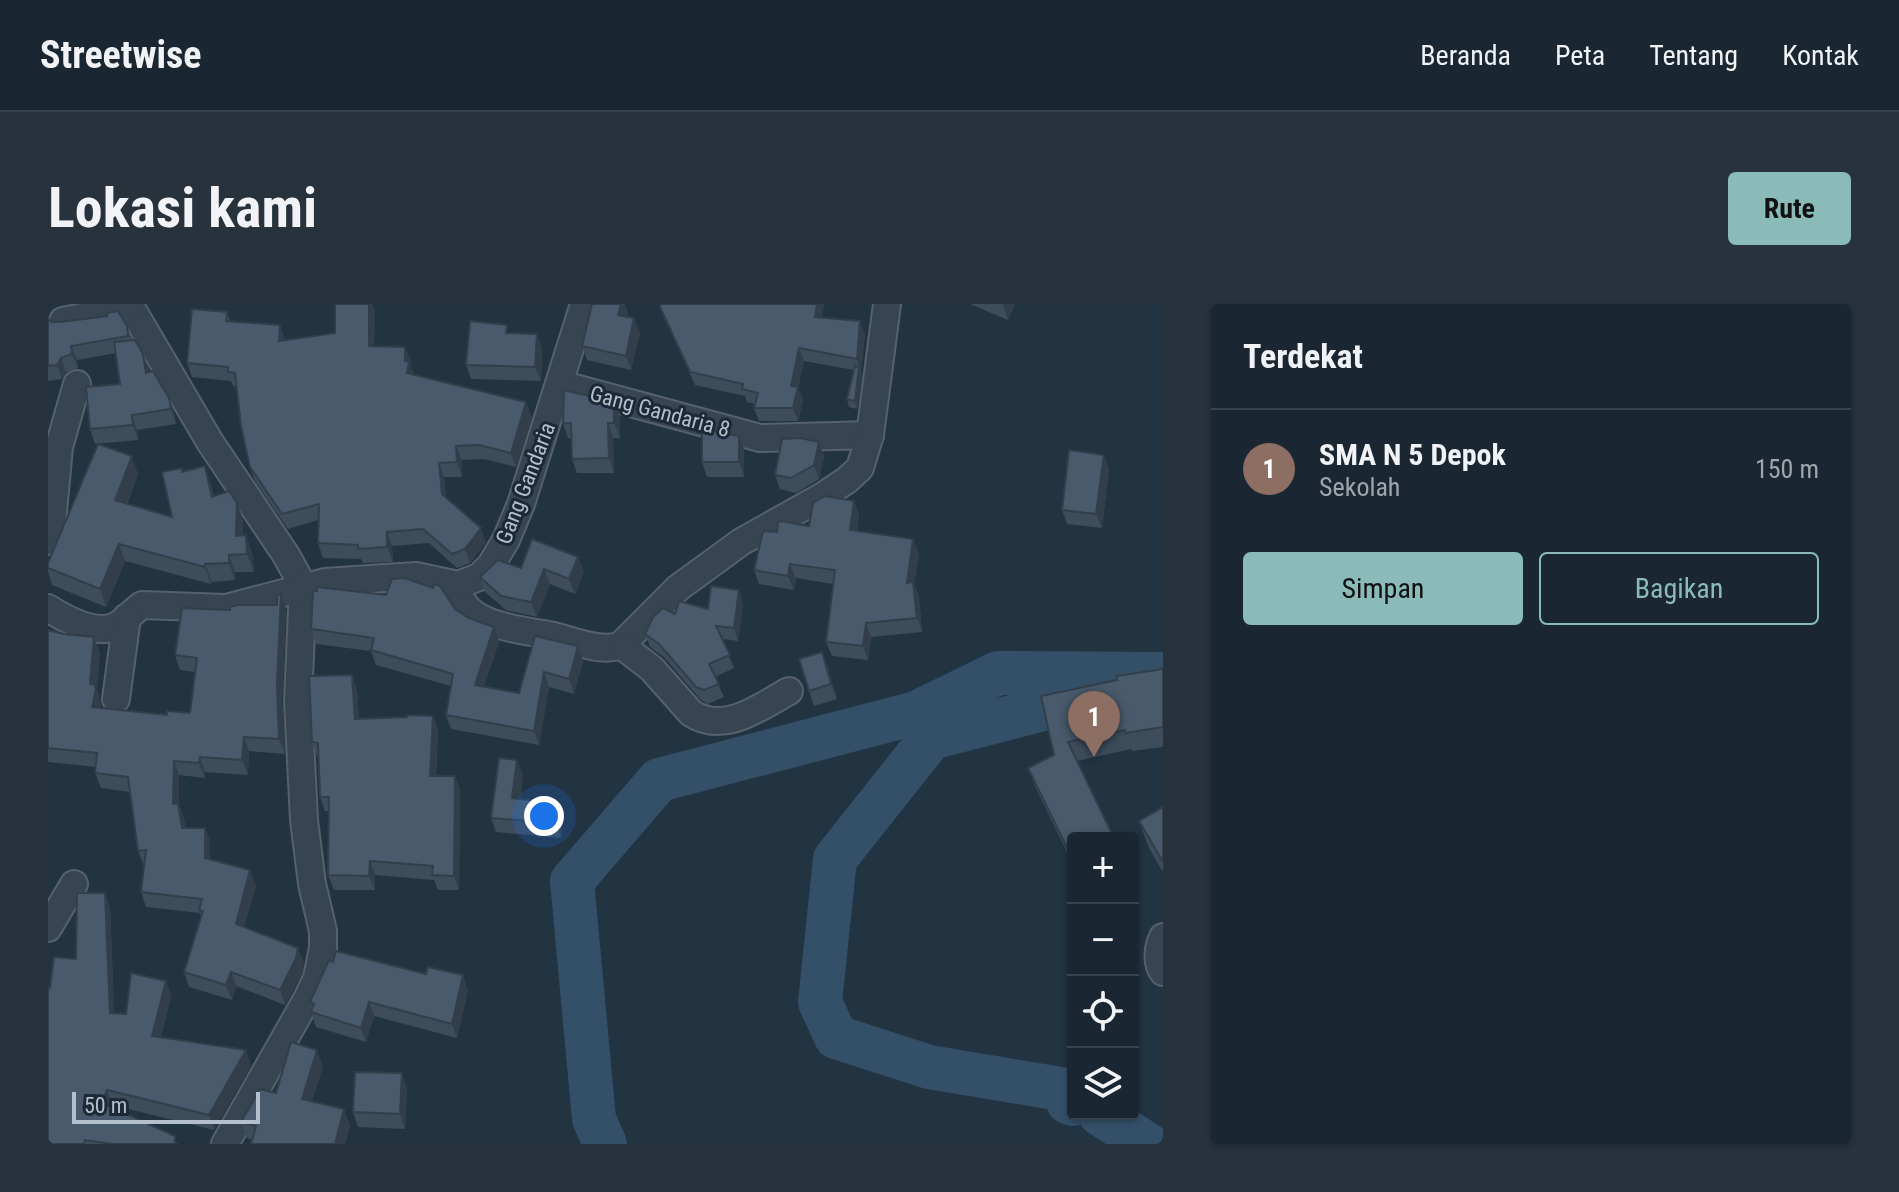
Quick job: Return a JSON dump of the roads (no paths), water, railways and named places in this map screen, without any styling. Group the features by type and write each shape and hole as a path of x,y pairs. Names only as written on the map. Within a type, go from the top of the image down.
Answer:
{"street":[{"name":"Gang Gandaria","path":"458,585 479,577 491,565 506,540 521,504 584,304"},
{"path":"616,646 678,588 741,542 847,480 864,461 887,304"},
{"path":"63,321 130,306 210,442 286,555 303,586 298,701 304,820 312,884 323,931 322,960 307,999 225,1144"},
{"path":"48,541 57,457 77,384"},
{"name":"Gang Gandaria 8","path":"560,384 760,438 870,435"},
{"path":"48,608 74,622 102,629 116,626 142,605 226,608 303,586 416,576 458,585 463,604 493,624 579,643 616,646 652,669 698,718 717,721 735,719 789,691"},
{"path":"116,699 127,617"},
{"path":"48,928 74,884"},
{"path":"1163,937 1158,952 1163,972"}],"waterway":[{"path":"605,1144 594,1119 572,881 659,780 916,713 998,673 1163,674"},
{"path":"1067,1090 929,1067 836,1037 820,1002 835,859 931,738 1101,694"},
{"path":"1109,1120 1147,1144"}],"place":[{"name":"SMA N 5 Depok","path":"1094,757"}]}
